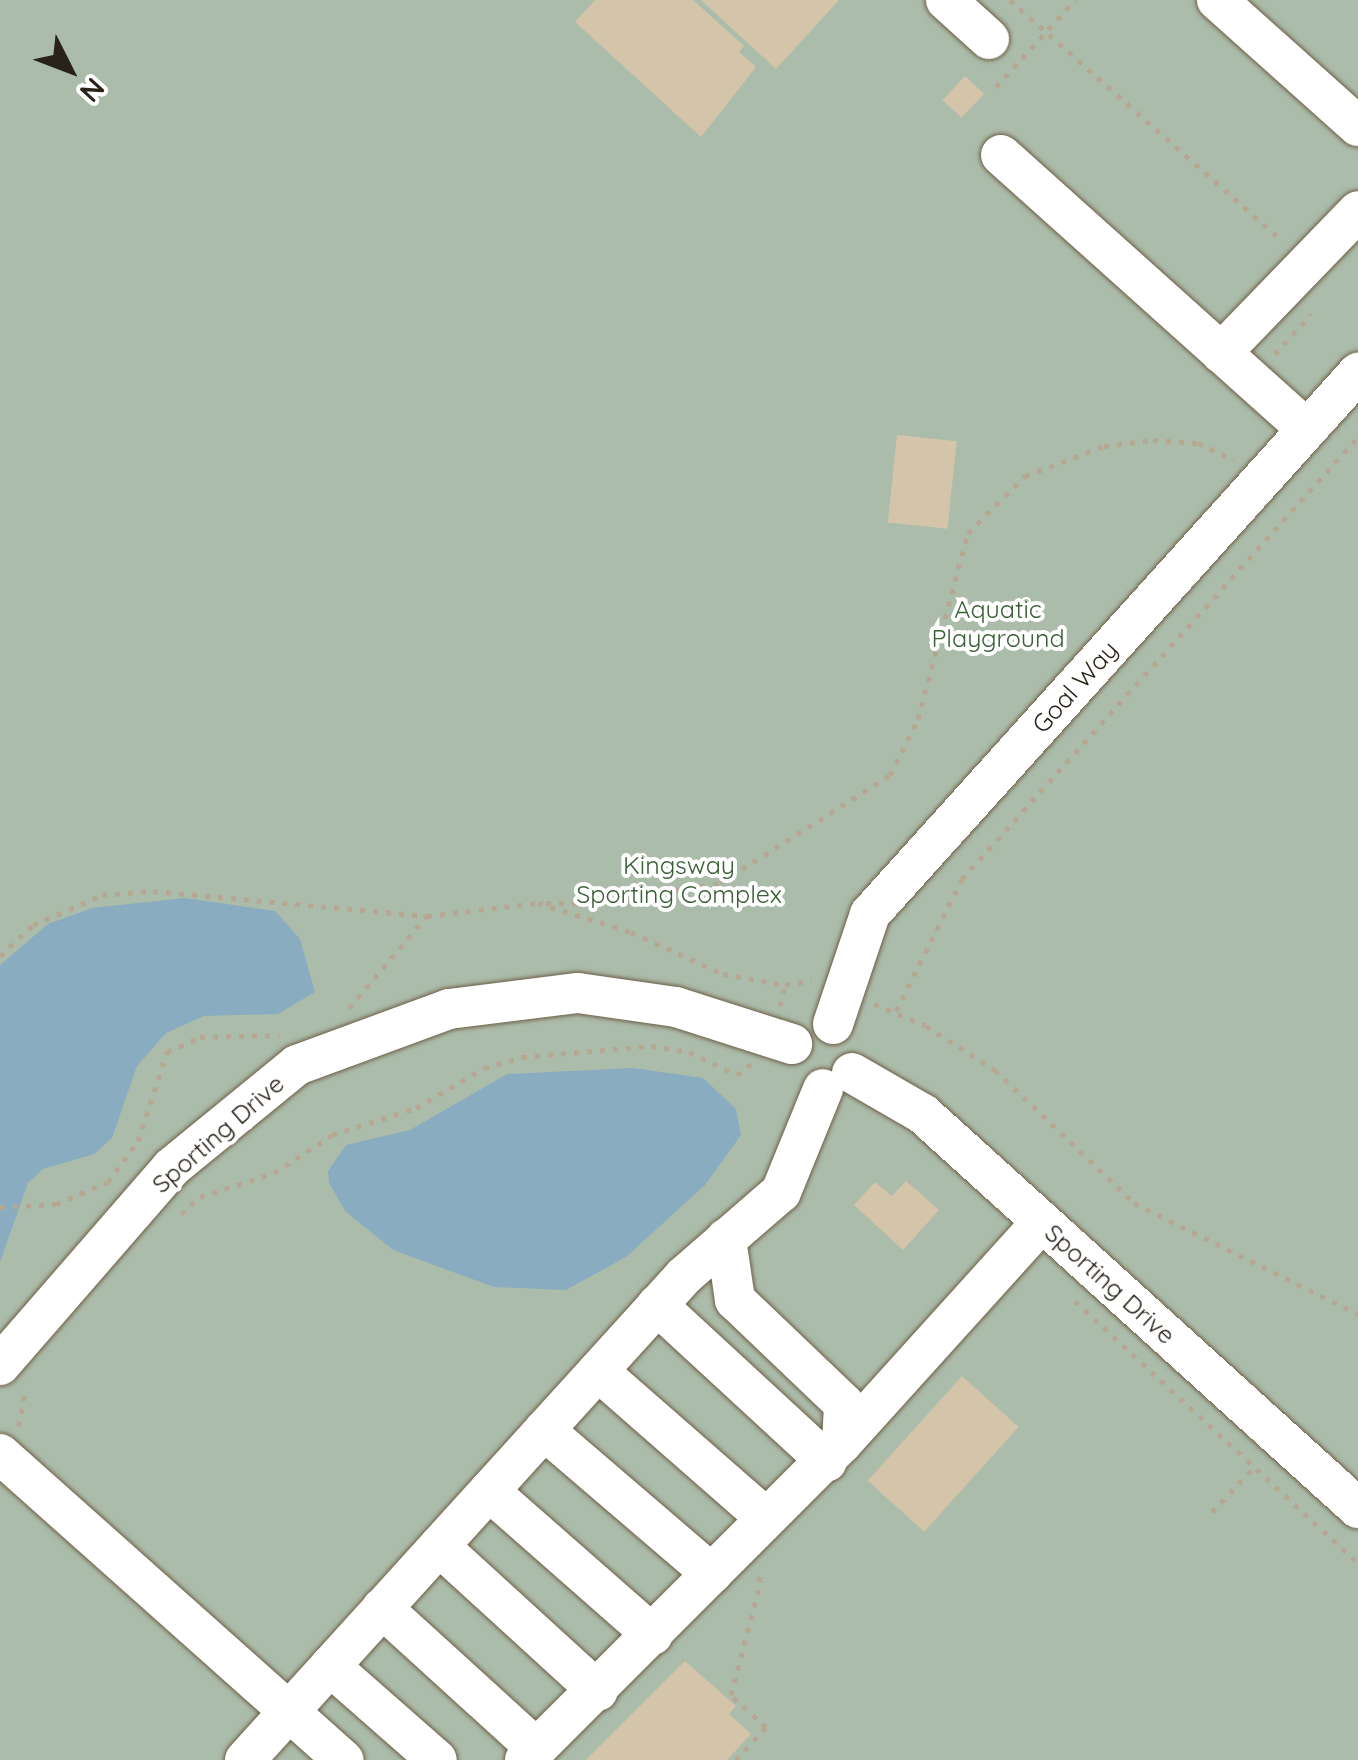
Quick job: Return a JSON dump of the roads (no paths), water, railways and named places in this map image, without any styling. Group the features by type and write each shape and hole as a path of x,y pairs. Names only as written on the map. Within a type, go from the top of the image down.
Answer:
{"lane":[{"path":"946,0 989,38"},
{"path":"1217,0 1358,126"},
{"path":"1001,155 1307,430"},
{"path":"1221,353 1358,211"},
{"name":"Goal Way","path":"833,1024 870,914 1358,373"},
{"name":"Sporting Drive","path":"14,1372 172,1167 298,1065 449,1010 578,993 676,1006 782,1040"},
{"path":"247,1759 657,1306 781,1192 856,1050 833,1024 809,1026 782,1040 796,1074 837,1081"},
{"name":"Sporting Drive","path":"837,1081 923,1114 1358,1508"},
{"path":"382,1608 531,1754 653,1636 731,1572 766,1518 834,1452 1042,1222"},
{"path":"726,1239 736,1300 844,1404 834,1452"},
{"path":"657,1306 834,1452"},
{"path":"598,1371 766,1518"},
{"path":"544,1430 731,1572"},
{"path":"13,1447 344,1760"},
{"path":"489,1491 653,1636"},
{"path":"439,1546 598,1691"},
{"path":"330,1666 436,1760"}],"water":[{"path":"185,898 275,911 300,939 315,992 278,1014 204,1016 166,1033 137,1066 112,1138 94,1154 43,1169 28,1183 0,1262 0,965 48,924 92,908"},
{"path":"633,1068 703,1078 736,1109 741,1135 705,1185 626,1257 566,1290 494,1287 393,1250 345,1211 329,1183 328,1171 346,1145 410,1130 507,1074"}],"park label":[{"name":"Aquatic Playground","path":"998,624"},
{"name":"Kingsway Sporting Complex","path":"679,880"}]}
